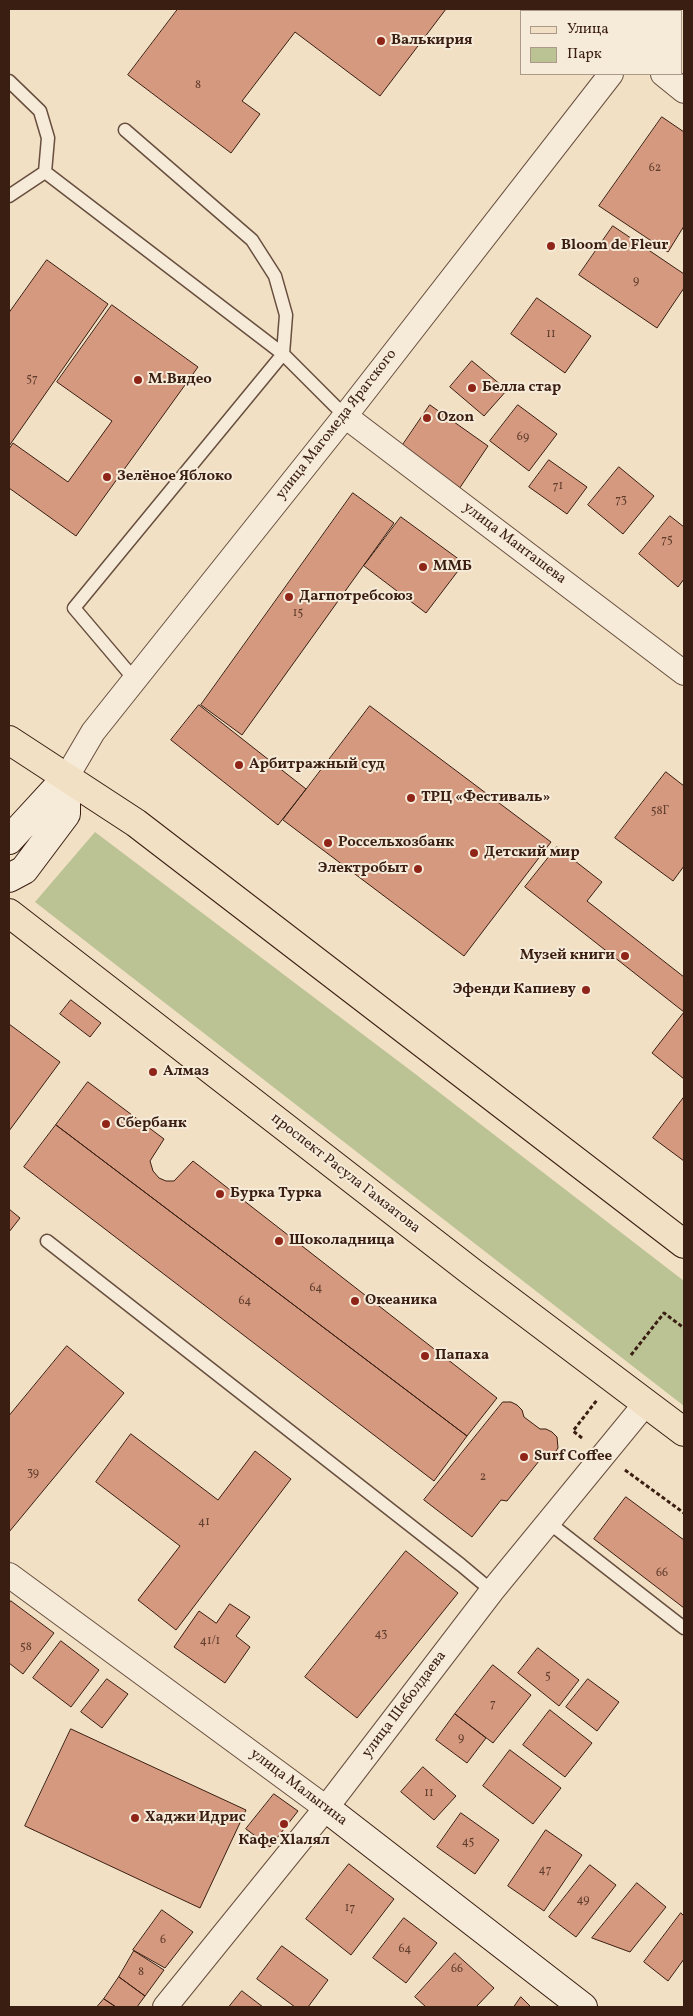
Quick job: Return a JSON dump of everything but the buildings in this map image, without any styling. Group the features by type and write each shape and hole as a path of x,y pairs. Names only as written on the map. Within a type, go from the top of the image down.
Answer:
{"main road":[{"path":"9,740 136,823 684,1244"},
{"name":"проспект Расула Гамзатова","path":"9,913 473,1273 684,1432"}],"street":[{"name":"улица Магомеда Ярагского","path":"9,840 66,778 78,755 94,732 345,416 610,75"},
{"path":"664,75 684,90"},
{"name":"улица Манташева","path":"345,416 684,672"},
{"name":"улица Магомеда Ярагского","path":"9,878 24,870 66,814 66,778"},
{"path":"9,818 25,799 66,778"},
{"name":"улица Шеболдаева","path":"164,2007 326,1808 492,1591 646,1403"},
{"name":"улица Малыгина","path":"9,1575 326,1808 583,2007"}],"lane":[{"path":"9,81 40,111 48,138 45,172"},
{"path":"125,130 252,240 275,276 286,315 283,354 74,608 135,680"},
{"path":"45,172 283,354 345,416"},
{"path":"9,196 45,172"},
{"path":"47,1241 462,1565 492,1591"},
{"path":"548,1522 684,1628"}],"path":[{"path":"572,1431 684,1513"}],"green space":[{"path":"95,832 414,1073 684,1281 684,1406 35,902"}],"place":[{"name":"Валькирия","path":"381,41"},
{"name":"Bloom de Fleur","path":"551,246"},
{"name":"М.Видео","path":"138,380"},
{"name":"Белла стар","path":"472,388"},
{"name":"Ozon","path":"427,418"},
{"name":"Зелёное Яблоко","path":"107,477"},
{"name":"ММБ","path":"423,567"},
{"name":"Дагпотребсоюз","path":"289,597"},
{"name":"Арбитражный суд","path":"239,765"},
{"name":"ТРЦ «Фестиваль»","path":"411,798"},
{"name":"Россельхозбанк","path":"328,843"},
{"name":"Детский мир","path":"474,853"},
{"name":"Электробыт","path":"418,869"},
{"name":"Музей книги","path":"625,956"},
{"name":"Эфенди Капиеву","path":"586,990"},
{"name":"Алмаз","path":"153,1072"},
{"name":"Сбербанк","path":"106,1124"},
{"name":"Бурка Турка","path":"220,1194"},
{"name":"Шоколадница","path":"279,1241"},
{"name":"Океаника","path":"355,1301"},
{"name":"Папаха","path":"425,1356"},
{"name":"Surf Coffee","path":"524,1457"},
{"name":"Хаджи Идрис","path":"135,1818"},
{"name":"Кафе Хlалял","path":"284,1824"}]}
